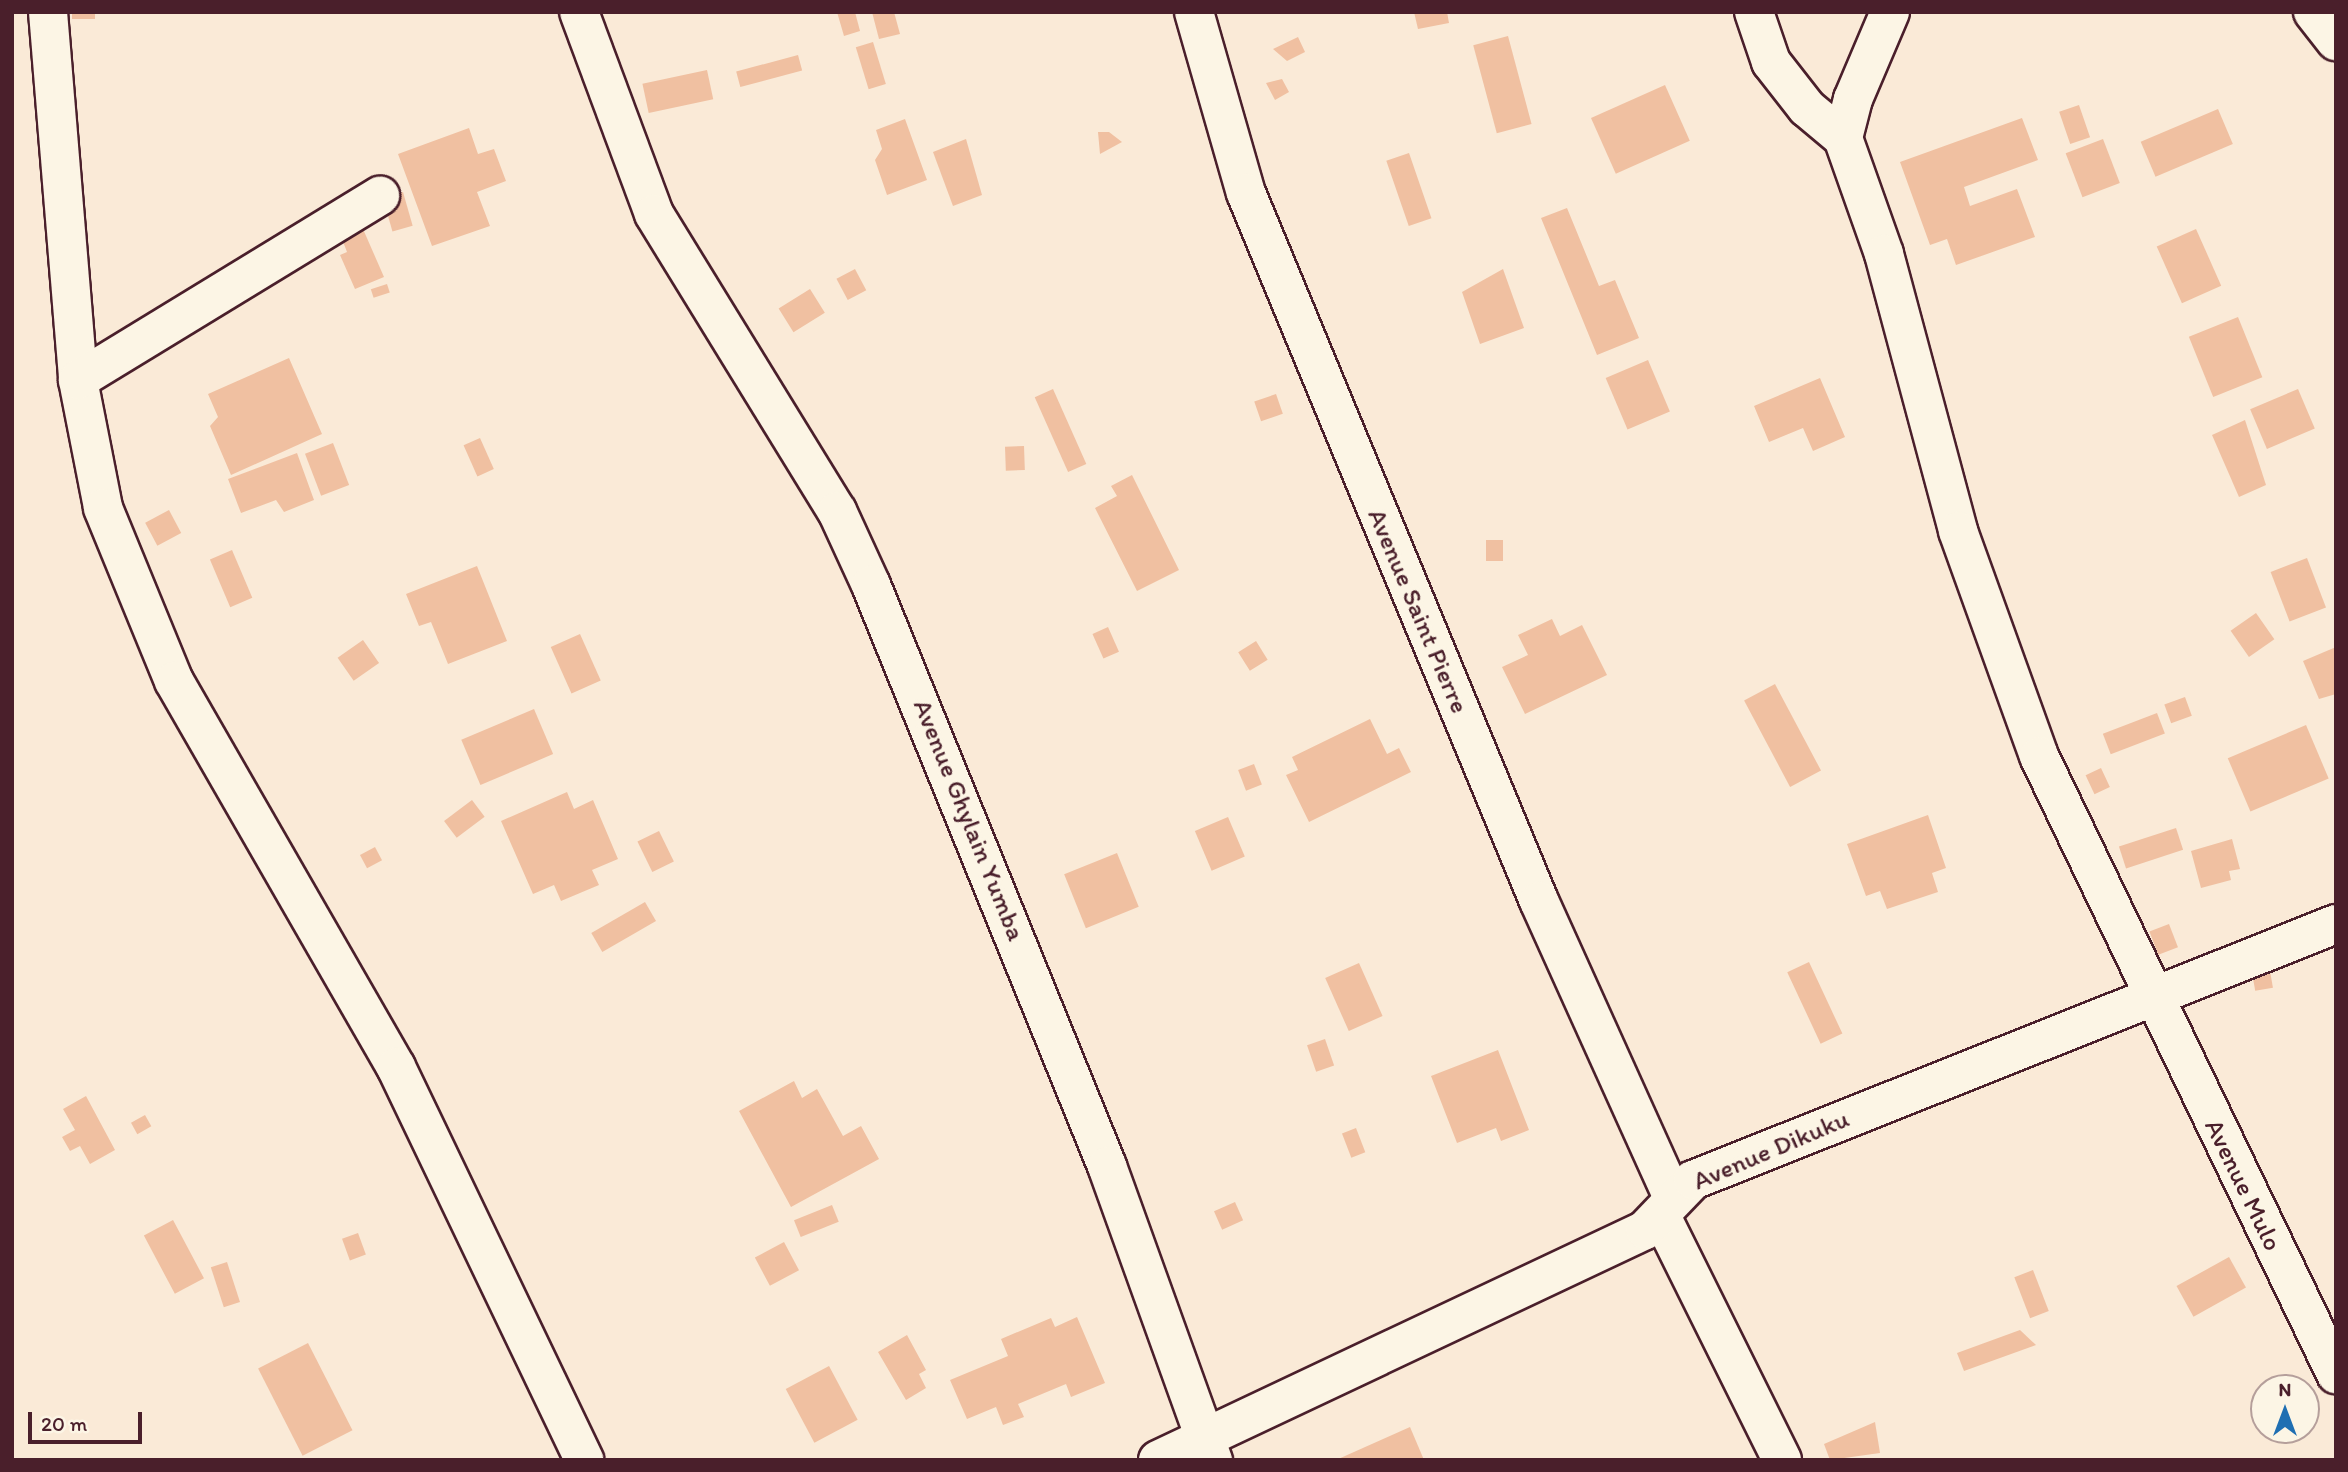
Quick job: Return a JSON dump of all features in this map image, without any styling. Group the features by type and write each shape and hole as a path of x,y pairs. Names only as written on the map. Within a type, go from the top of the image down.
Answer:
{"street":[{"path":"48,12 78,380 103,508 174,681 397,1067 584,1460"},
{"name":"Avenue Ghylain Yumba","path":"579,12 654,214 837,512 871,585 1107,1167 1209,1450"},
{"name":"Avenue Saint Pierre","path":"1194,12 1246,193 1668,1208 1782,1460"},
{"path":"1754,12 1771,62 1807,108 1843,138 1853,99 1890,12"},
{"path":"2313,12 2336,41"},
{"name":"Avenue Mulo","path":"1843,138 1884,254 1938,468 1972,572 2039,756 2152,996 2336,1374"},
{"path":"78,380 380,196"},
{"name":"Avenue Dikuku","path":"1157,1460 1209,1450 1668,1208 1693,1180 2336,924"}],"building":[{"path":"72,12 95,12 95,19 72,19"},
{"path":"837,12 855,12 860,31 844,36"},
{"path":"872,12 894,12 900,34 879,39"},
{"path":"1414,12 1447,12 1449,23 1418,29"},
{"path":"1508,36 1532,124 1497,133 1473,45"},
{"path":"1298,37 1305,52 1287,61 1273,49"},
{"path":"873,42 886,84 869,89 856,47"},
{"path":"798,55 802,70 740,87 736,72"},
{"path":"707,70 713,99 649,113 642,84"},
{"path":"1282,79 1289,92 1275,100 1266,83"},
{"path":"1665,85 1690,141 1616,174 1591,118"},
{"path":"2079,105 2090,137 2070,144 2059,112"},
{"path":"2218,109 2233,144 2156,177 2141,142"},
{"path":"2022,118 2038,160 1964,187 1970,206 2017,189 2035,237 1956,265 1947,239 1930,245 1900,162"},
{"path":"905,119 927,180 887,195 875,160 882,149 876,130"},
{"path":"469,128 478,154 494,149 506,181 477,192 490,226 432,246 398,154"},
{"path":"1098,132 1109,132 1122,142 1100,154"},
{"path":"966,139 982,195 953,206 933,152"},
{"path":"2103,139 2120,183 2083,197 2066,153"},
{"path":"1409,153 1431,218 1409,226 1386,161"},
{"path":"403,192 413,226 392,231 383,198"},
{"path":"1567,208 1599,286 1615,280 1639,338 1597,355 1541,218"},
{"path":"363,229 384,277 355,289 340,255 347,252 342,239"},
{"path":"2196,229 2221,286 2182,303 2157,246"},
{"path":"855,269 866,290 848,300 836,279"},
{"path":"1503,269 1524,328 1480,344 1462,292"},
{"path":"387,284 390,293 374,298 371,289"},
{"path":"810,289 825,313 793,332 779,309"},
{"path":"2238,317 2262,377 2213,397 2189,337"},
{"path":"289,358 322,434 231,475 210,426 218,417 208,394"},
{"path":"1648,360 1670,412 1628,430 1606,378"},
{"path":"1820,378 1845,437 1813,451 1803,428 1769,442 1754,406"},
{"path":"1053,389 1086,464 1068,472 1035,397"},
{"path":"2298,389 2315,429 2267,449 2250,409"},
{"path":"1276,394 1283,414 1261,421 1254,401"},
{"path":"2245,420 2266,485 2239,497 2212,435"},
{"path":"480,438 494,469 477,476 464,445"},
{"path":"333,443 349,485 321,496 305,454"},
{"path":"1024,446 1025,470 1006,471 1005,447"},
{"path":"297,453 314,500 284,512 276,500 241,513 228,479"},
{"path":"1132,475 1179,570 1137,591 1095,508 1117,496 1111,486"},
{"path":"169,510 181,533 157,546 145,523"},
{"path":"1486,540 1503,540 1503,561 1486,561"},
{"path":"232,550 252,598 230,607 210,559"},
{"path":"2307,558 2326,607 2290,621 2271,572"},
{"path":"477,566 507,641 448,664 431,622 419,626 406,594"},
{"path":"2256,613 2274,639 2249,657 2231,631"},
{"path":"1552,619 1560,636 1582,625 1607,675 1525,714 1502,667 1528,655 1518,635"},
{"path":"1108,627 1119,652 1103,659 1092,634"},
{"path":"580,634 601,681 572,694 551,647"},
{"path":"363,640 379,663 354,681 338,658"},
{"path":"1256,641 1268,660 1250,671 1238,652"},
{"path":"2336,647 2336,694 2319,699 2303,661"},
{"path":"1775,684 1821,771 1790,787 1744,700"},
{"path":"2185,697 2192,716 2171,723 2164,705"},
{"path":"534,709 553,754 480,785 461,740"},
{"path":"2157,713 2165,734 2111,754 2103,734"},
{"path":"1370,719 1387,754 1399,748 1411,772 1309,822 1286,775 1298,770 1292,757"},
{"path":"2306,725 2329,778 2250,812 2228,758"},
{"path":"1254,764 1262,785 1246,791 1238,770"},
{"path":"2101,768 2110,787 2094,794 2086,775"},
{"path":"567,792 574,809 593,800 618,859 592,870 599,885 561,901 554,885 533,894 501,821"},
{"path":"472,800 485,817 457,838 444,821"},
{"path":"1928,815 1946,868 1932,873 1938,892 1887,909 1880,891 1866,896 1847,844"},
{"path":"1228,817 1245,857 1212,871 1195,831"},
{"path":"2176,828 2183,850 2126,868 2119,847"},
{"path":"659,831 674,862 652,872 637,842"},
{"path":"2232,839 2240,869 2229,871 2231,880 2201,888 2191,851"},
{"path":"375,847 382,860 367,868 360,855"},
{"path":"1117,853 1139,907 1086,928 1064,874"},
{"path":"645,902 656,921 602,952 591,933"},
{"path":"2169,924 2178,947 2158,955 2149,932"},
{"path":"1809,962 1842,1034 1821,1044 1787,972"},
{"path":"1359,963 1383,1016 1349,1031 1325,978"},
{"path":"2270,971 2273,988 2255,991 2252,974"},
{"path":"1325,1039 1334,1065 1316,1072 1307,1045"},
{"path":"1498,1050 1529,1130 1501,1141 1496,1128 1457,1143 1431,1076"},
{"path":"794,1081 802,1098 817,1089 843,1136 861,1126 879,1159 791,1207 739,1111"},
{"path":"86,1096 115,1150 90,1164 80,1146 70,1151 62,1137 75,1130 63,1109"},
{"path":"145,1115 151,1126 137,1134 131,1123"},
{"path":"1356,1128 1365,1152 1351,1158 1342,1133"},
{"path":"1235,1202 1243,1220 1222,1230 1214,1211"},
{"path":"832,1205 839,1222 801,1237 794,1220"},
{"path":"173,1220 204,1278 175,1294 144,1235"},
{"path":"358,1233 366,1255 350,1260 342,1239"},
{"path":"784,1242 799,1270 770,1286 755,1257"},
{"path":"2229,1257 2246,1288 2193,1317 2177,1286"},
{"path":"227,1262 240,1302 224,1307 211,1267"},
{"path":"2033,1270 2049,1311 2030,1318 2014,1277"},
{"path":"1077,1317 1105,1383 1071,1397 1066,1384 1018,1404 1024,1417 1003,1425 996,1407 967,1419 950,1380 1008,1356 1001,1339 1051,1318 1055,1327"},
{"path":"2020,1330 2036,1345 1964,1371 1957,1353"},
{"path":"907,1335 926,1370 919,1374 926,1388 906,1400 878,1352"},
{"path":"308,1343 352,1430 303,1456 258,1368"},
{"path":"829,1366 858,1420 814,1443 786,1389"},
{"path":"1875,1422 1880,1453 1830,1460 1824,1444"},
{"path":"1410,1427 1424,1460 1336,1460"}]}
